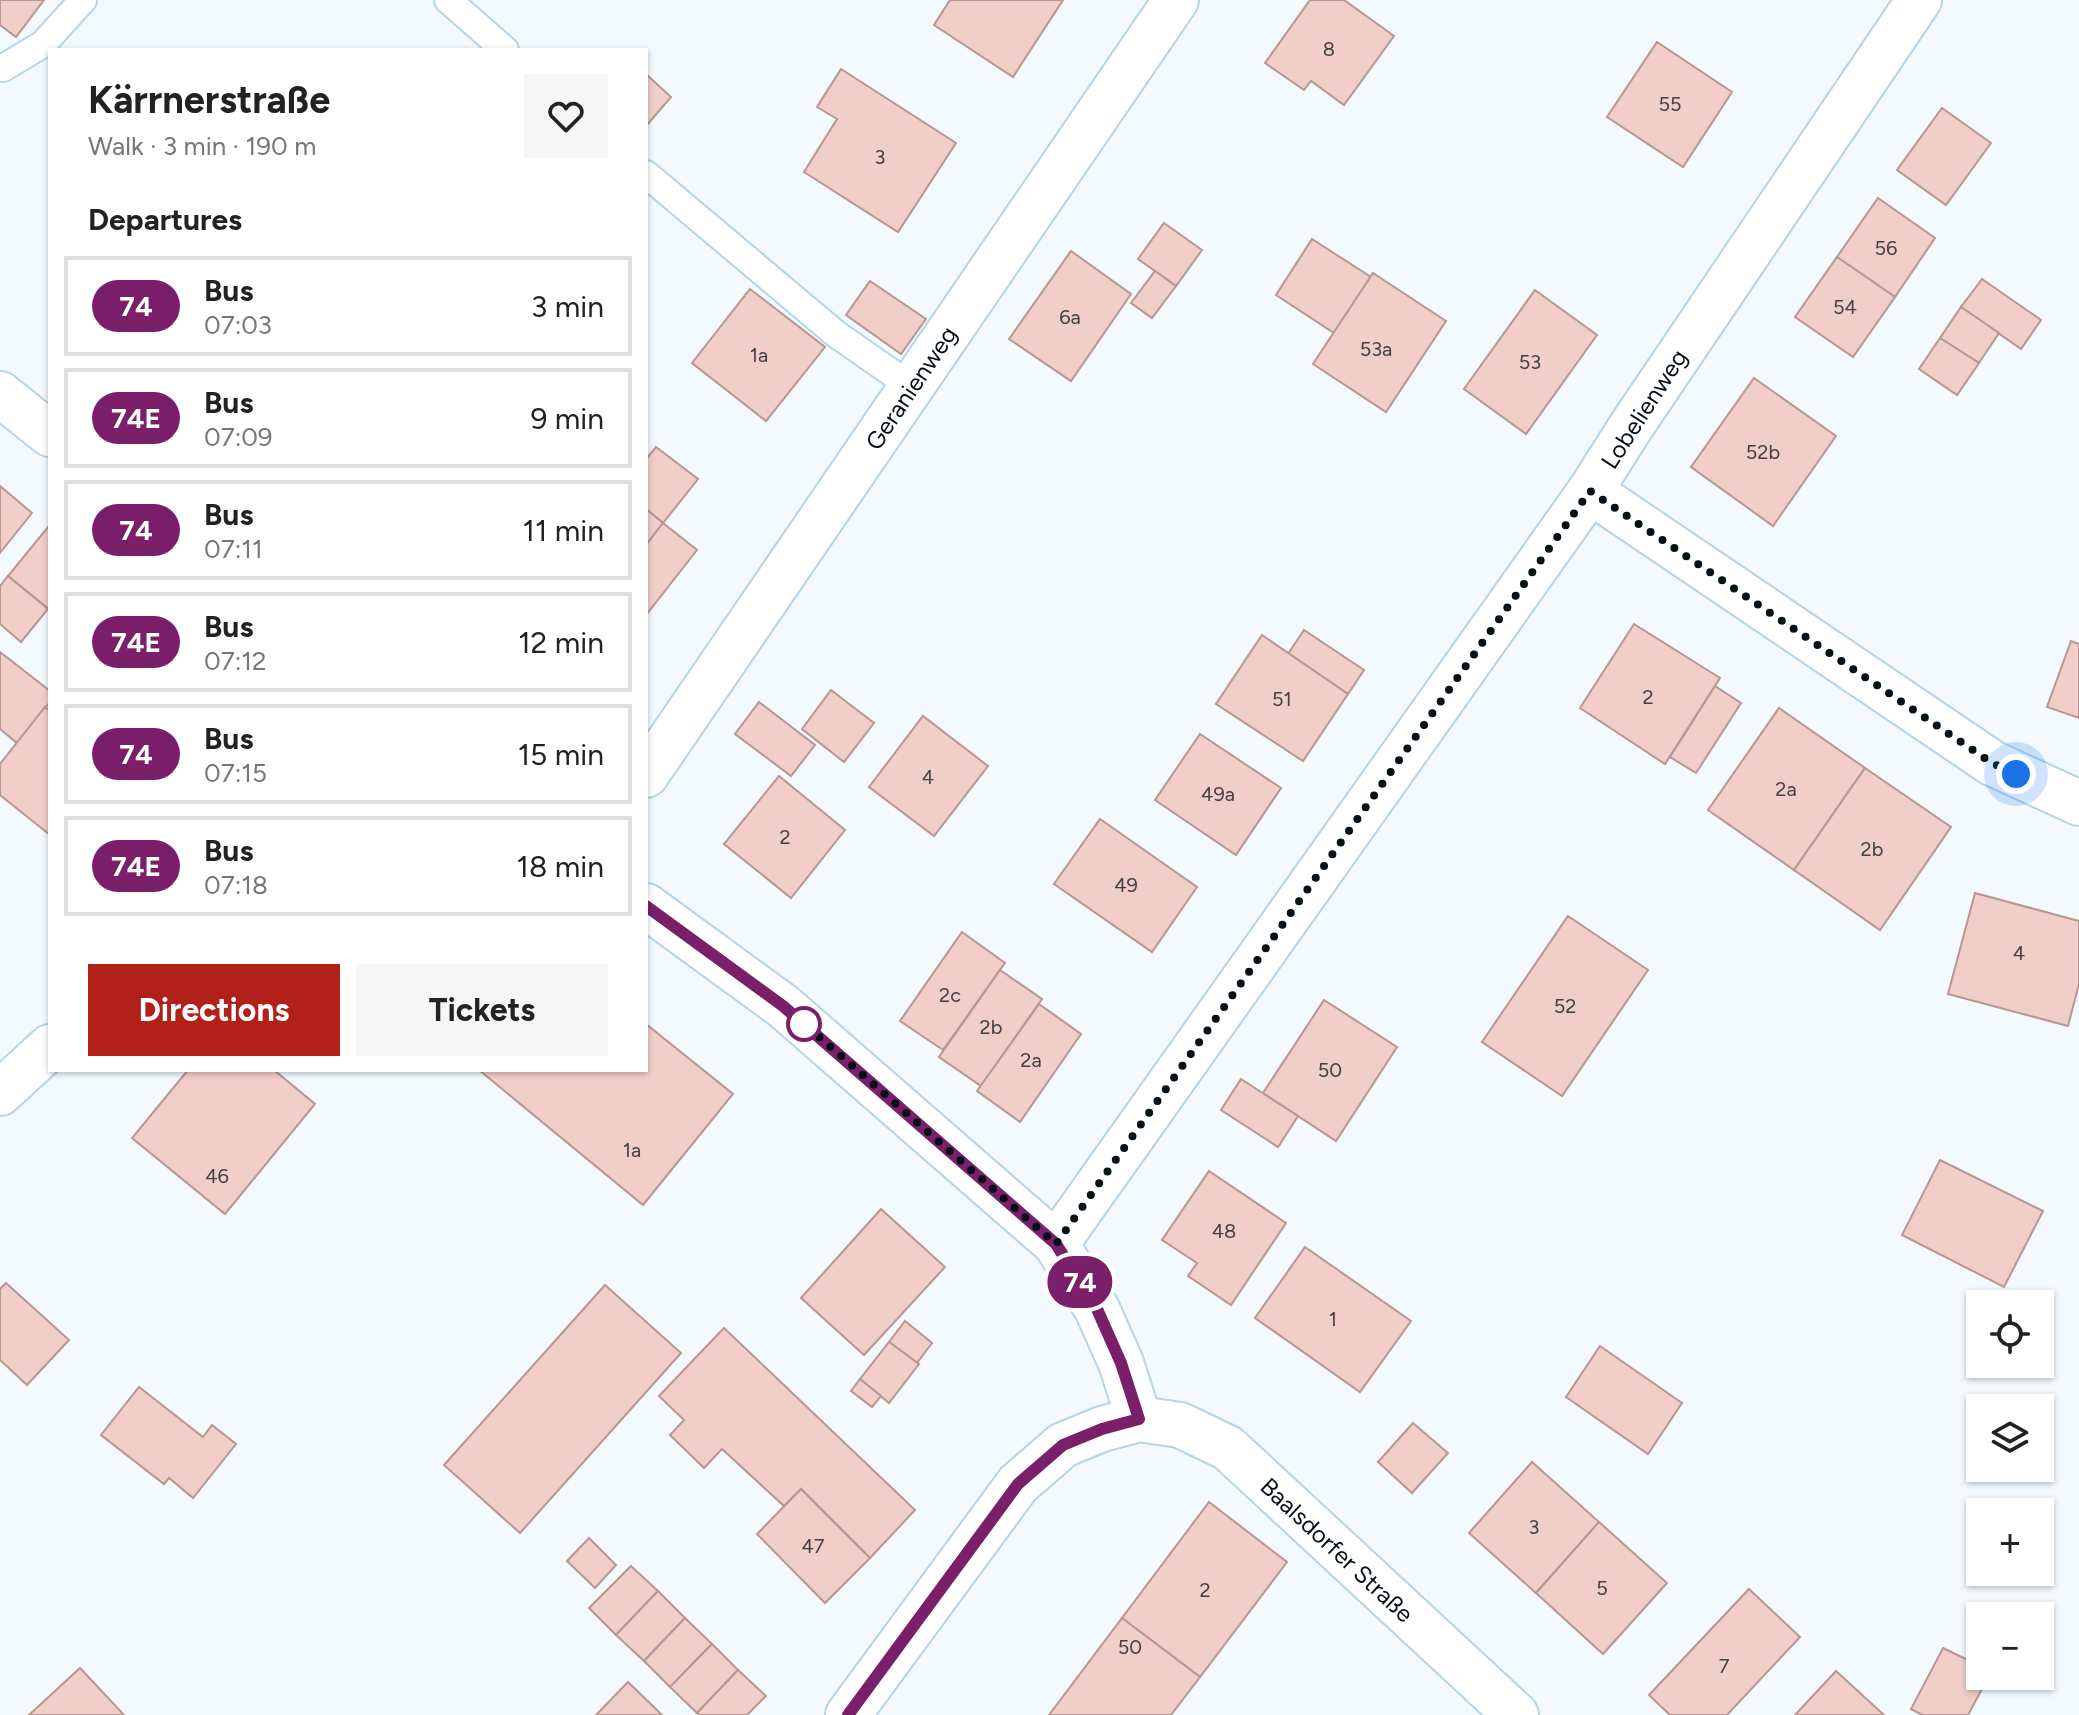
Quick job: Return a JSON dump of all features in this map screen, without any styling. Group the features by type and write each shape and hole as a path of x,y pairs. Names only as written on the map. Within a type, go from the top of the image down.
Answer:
{"street":[{"name":"Geranienweg","path":"648,772 1176,0"},
{"name":"Lobelienweg","path":"1056,1244 1590,491 1640,412 1919,0"},
{"path":"0,394 48,432"},
{"path":"1590,491 1992,763 2079,803"},
{"path":"648,907 783,1006 1056,1244 1097,1309 1121,1363 1139,1419 1102,1429 1063,1445 1018,1484 848,1715"},
{"path":"0,1093 48,1049"},
{"name":"Baalsdorfer Straße","path":"1139,1419 1180,1425 1228,1448 1516,1715"}],"lane":[{"path":"0,67 43,44 83,0"},
{"path":"448,0 503,48"},
{"path":"648,176 836,334 912,387"}],"building":[{"path":"0,0 44,0 16,37 0,25"},
{"path":"950,0 1063,0 1013,77 934,25"},
{"path":"1310,0 1344,0 1394,36 1344,105 1311,81 1304,90 1265,63"},
{"path":"1657,42 1732,92 1683,167 1607,117"},
{"path":"841,69 956,143 898,232 804,172 837,119 817,107"},
{"path":"648,76 671,97 648,124"},
{"path":"1942,108 1991,143 1946,205 1897,170"},
{"path":"1878,198 1935,238 1895,297 1837,257"},
{"path":"1164,223 1202,250 1176,286 1138,259"},
{"path":"1312,239 1371,277 1334,333 1276,295"},
{"path":"1071,251 1131,294 1071,381 1009,339"},
{"path":"1837,257 1895,297 1853,357 1795,317"},
{"path":"1155,271 1176,286 1152,318 1131,303"},
{"path":"1373,273 1446,321 1386,412 1313,364"},
{"path":"1982,279 2041,320 2021,349 1961,307"},
{"path":"870,281 926,319 901,354 846,315"},
{"path":"750,289 825,347 766,421 692,363"},
{"path":"1535,290 1597,335 1526,434 1464,389"},
{"path":"1961,307 1999,333 1979,363 1940,338"},
{"path":"1940,338 1979,363 1957,395 1919,369"},
{"path":"1754,378 1836,436 1773,526 1691,467"},
{"path":"656,447 698,479 663,523 648,511 648,457"},
{"path":"0,486 32,513 0,553"},
{"path":"648,511 663,523 648,542"},
{"path":"663,523 697,550 648,612 648,542"},
{"path":"48,527 48,608 8,576"},
{"path":"8,576 48,609 21,642 0,624 0,586"},
{"path":"1634,624 1720,678 1665,764 1580,708"},
{"path":"1304,630 1364,670 1348,694 1288,654"},
{"path":"1262,635 1348,694 1303,761 1216,704"},
{"path":"2071,641 2079,644 2079,718 2047,707"},
{"path":"0,652 48,689 48,704 17,743 0,729"},
{"path":"1715,686 1741,703 1696,773 1670,757"},
{"path":"831,690 874,723 844,762 802,729"},
{"path":"759,702 815,745 791,776 735,734"},
{"path":"45,707 48,709 48,833 0,795 0,764"},
{"path":"1779,708 1865,768 1794,870 1708,810"},
{"path":"923,716 988,766 934,836 869,787"},
{"path":"1200,734 1281,788 1236,855 1155,800"},
{"path":"1865,768 1951,827 1880,930 1794,870"},
{"path":"779,776 845,830 791,898 724,844"},
{"path":"1100,819 1197,887 1152,952 1054,884"},
{"path":"1975,893 2079,921 2079,984 2068,1026 1948,994"},
{"path":"1568,916 1648,970 1562,1096 1482,1042"},
{"path":"962,932 1005,963 943,1050 900,1021"},
{"path":"1000,970 1042,999 981,1086 939,1057"},
{"path":"1324,1000 1397,1047 1336,1141 1263,1093"},
{"path":"1039,1004 1081,1034 1020,1122 977,1091"},
{"path":"648,1026 733,1094 643,1205 481,1072 648,1072"},
{"path":"186,1072 276,1072 315,1104 225,1214 132,1138"},
{"path":"1241,1079 1298,1116 1278,1147 1221,1110"},
{"path":"1940,1160 2043,1211 2004,1287 1902,1235"},
{"path":"1209,1171 1286,1223 1231,1305 1188,1276 1197,1263 1162,1240"},
{"path":"881,1209 945,1267 864,1355 801,1298"},
{"path":"1305,1247 1411,1321 1360,1392 1255,1318"},
{"path":"6,1283 69,1340 27,1385 0,1360 0,1289"},
{"path":"605,1285 681,1353 520,1533 444,1465"},
{"path":"905,1321 932,1343 917,1363 889,1342"},
{"path":"724,1328 915,1510 870,1558 801,1489 784,1506 722,1449 704,1468 670,1435 684,1420 659,1396"},
{"path":"889,1342 919,1364 889,1403 860,1379"},
{"path":"1600,1346 1682,1403 1648,1454 1566,1397"},
{"path":"860,1379 881,1396 872,1407 851,1391"},
{"path":"139,1387 203,1437 212,1425 236,1444 193,1498 169,1478 164,1484 101,1435"},
{"path":"1413,1423 1448,1453 1412,1493 1378,1462"},
{"path":"1532,1462 1599,1522 1536,1593 1469,1533"},
{"path":"801,1489 870,1558 825,1603 757,1534"},
{"path":"1209,1502 1287,1562 1200,1677 1122,1618"},
{"path":"1599,1522 1667,1583 1603,1654 1536,1593"},
{"path":"589,1538 616,1565 595,1588 567,1561"},
{"path":"631,1566 658,1591 616,1635 589,1608"},
{"path":"1749,1589 1800,1637 1727,1715 1670,1715 1649,1695"},
{"path":"658,1591 685,1618 644,1661 616,1635"},
{"path":"685,1618 712,1644 670,1687 644,1661"},
{"path":"1122,1618 1200,1677 1171,1715 1049,1715"},
{"path":"712,1644 738,1670 697,1713 670,1687"},
{"path":"1943,1648 1966,1659 1966,1690 1981,1690 1968,1715 1922,1715 1911,1709"},
{"path":"80,1668 124,1715 29,1715"},
{"path":"738,1670 766,1696 747,1715 697,1713"},
{"path":"1836,1671 1884,1715 1795,1715"},
{"path":"628,1682 662,1715 596,1715"}],"bus line":[{"name":"74","path":"648,907 783,1006 1056,1244 1097,1309 1121,1363 1139,1419 1102,1429 1063,1445 1018,1484 848,1715"}],"route":[{"path":"804,1024 801,1021 1056,1244 1590,491 1992,763 2016,774"}]}
